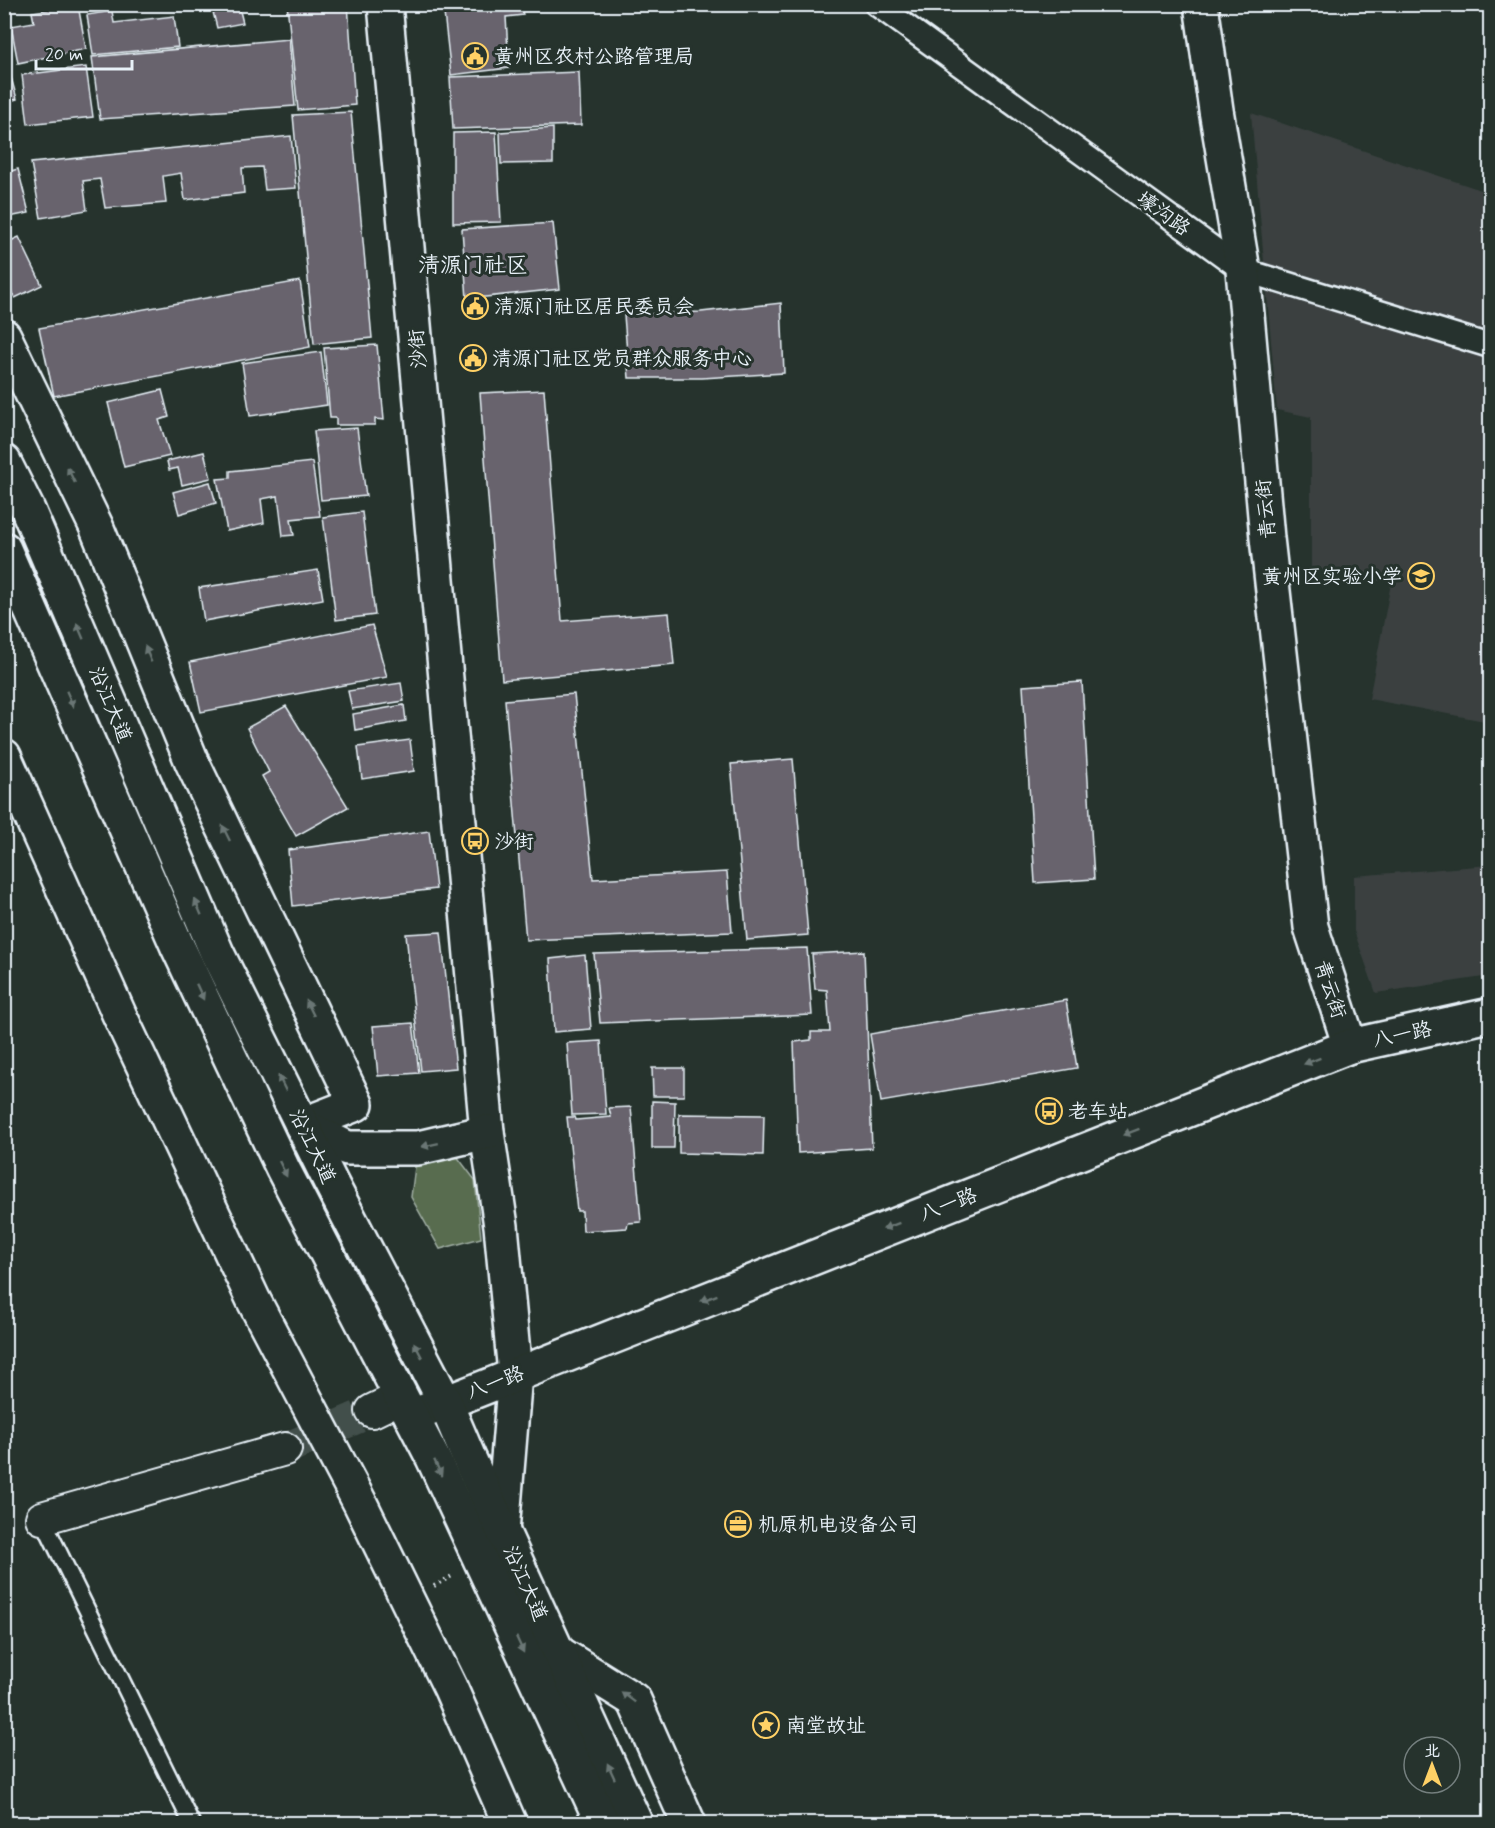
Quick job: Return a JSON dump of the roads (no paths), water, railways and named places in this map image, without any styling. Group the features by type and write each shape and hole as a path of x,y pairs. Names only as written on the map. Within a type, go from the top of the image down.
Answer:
{"street":[{"name":"沙街","path":"385,4 488,1132 501,1226 515,1374 502,1531"},
{"name":"壕沟路","path":"876,4 1243,270 1491,346"},
{"name":"青云街","path":"1201,4 1243,270 1267,538 1311,927 1350,1046"},
{"path":"4,336 96,526 192,762 356,1104 302,1125"},
{"name":"沿江大道","path":"4,462 28,510 217,953 302,1125 445,1402 636,1824"},
{"name":"沿江大道","path":"4,549 177,945 283,1169 406,1406 603,1824"},
{"path":"4,756 119,1014 254,1300 360,1503 450,1687 510,1824"},
{"name":"八一路","path":"406,1406 445,1402 1350,1046 1491,1015"},
{"path":"302,1125 347,1148 418,1148 488,1132"},
{"path":"372,1411 406,1406"},
{"path":"42,1518 285,1449"},
{"path":"557,1652 634,1700 690,1824"}],"lane":[{"path":"42,1518 192,1824"}],"tunnel":[{"path":"285,1449 372,1411"}],"place":[{"name":"黄州区农村公路管理局","path":"475,56"},
{"name":"清源门社区居民委员会","path":"475,306"},
{"name":"清源门社区党员群众服务中心","path":"473,358"},
{"name":"黄州区实验小学","path":"1421,576"},
{"name":"沙街","path":"475,841"},
{"name":"老车站","path":"1049,1111"},
{"name":"机原机电设备公司","path":"738,1524"},
{"name":"南堂故址","path":"766,1725"}],"district":[{"name":"清源门社区","path":"473,264"}]}
